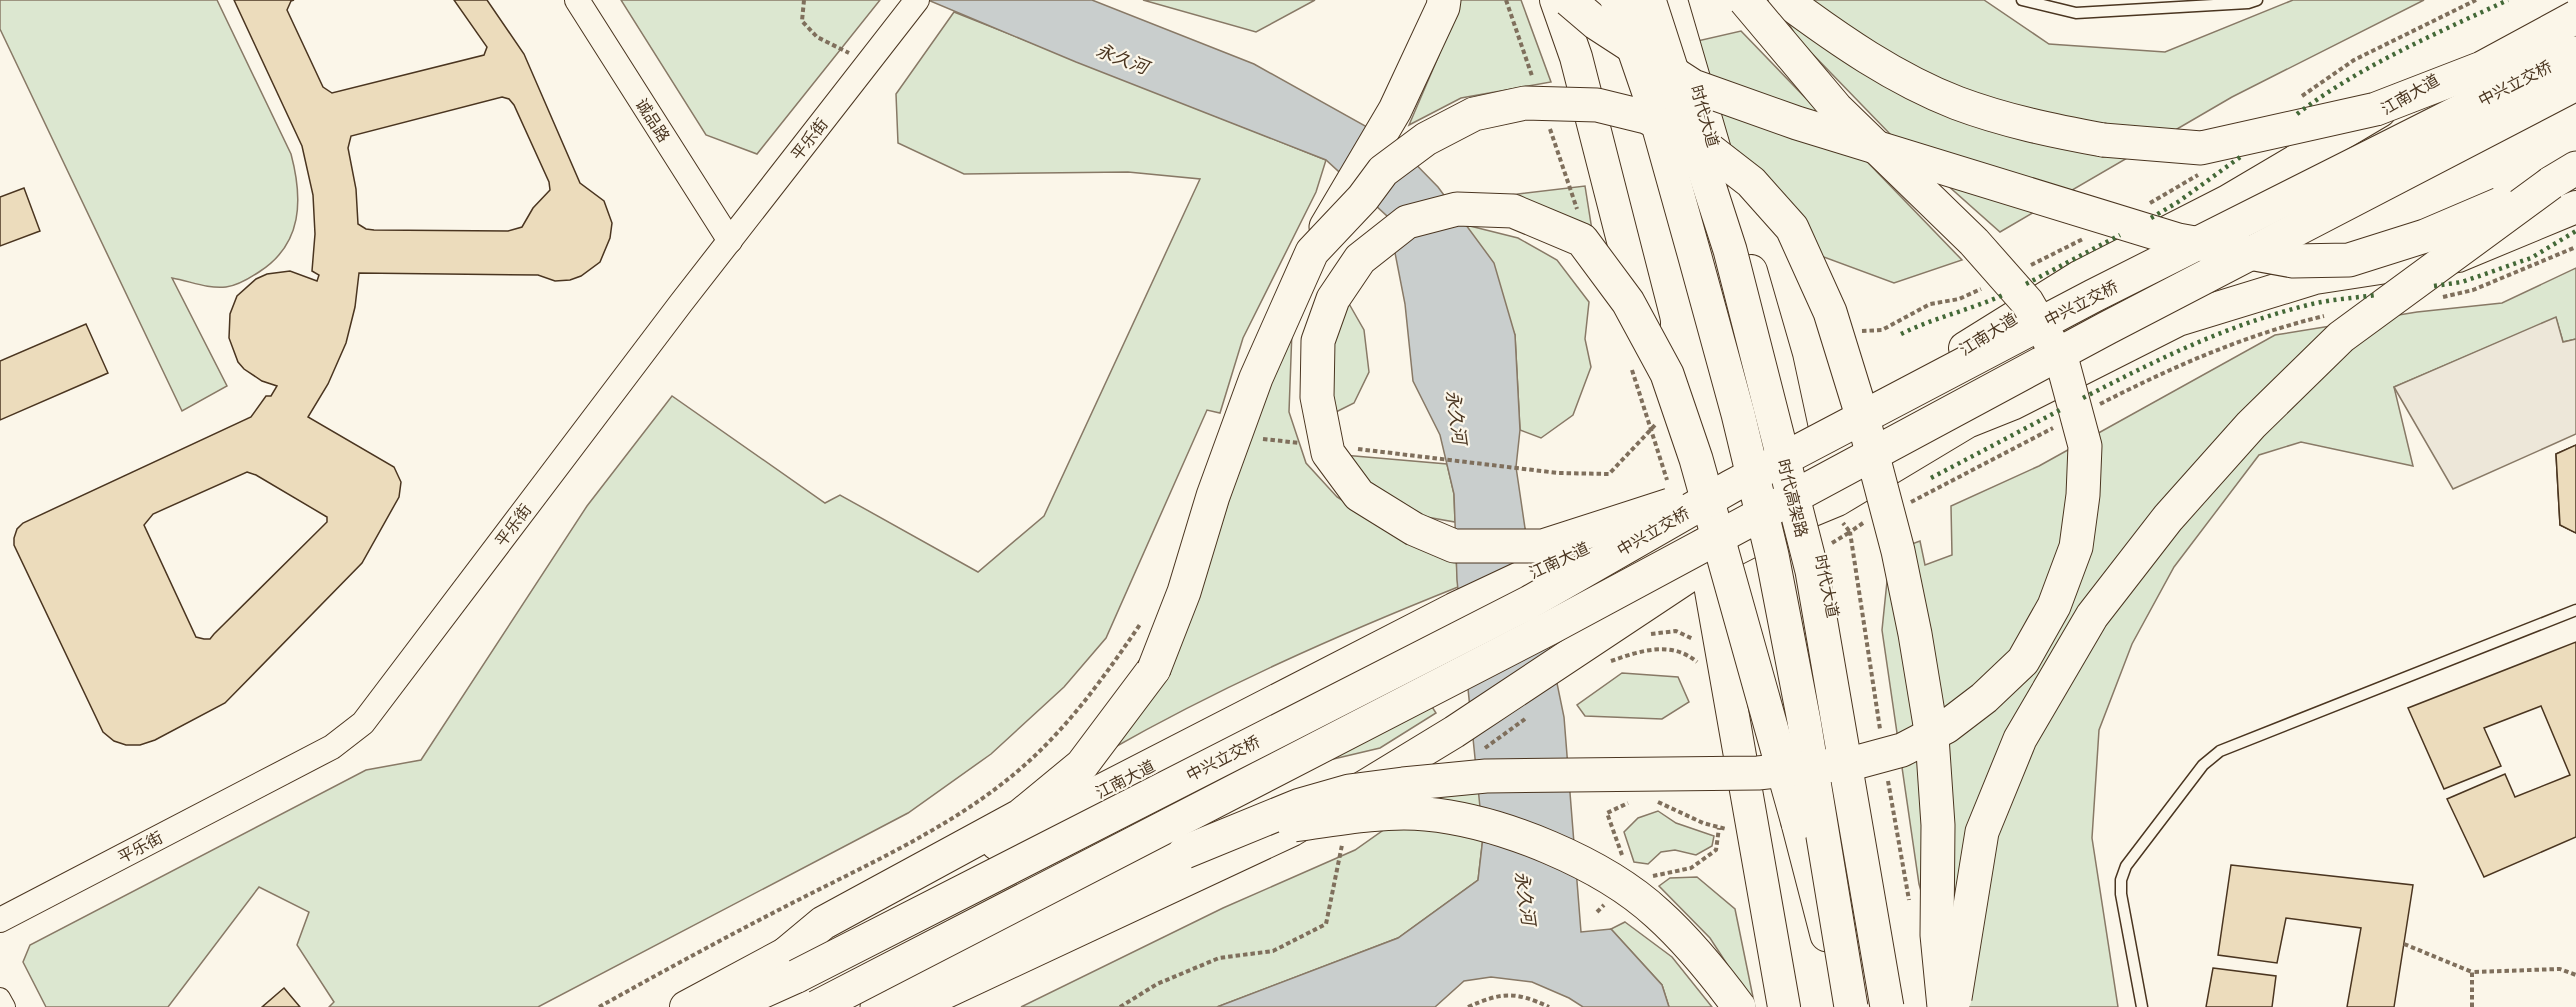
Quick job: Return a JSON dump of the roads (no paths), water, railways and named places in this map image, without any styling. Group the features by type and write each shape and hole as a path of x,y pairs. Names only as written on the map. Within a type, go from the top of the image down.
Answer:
{"highway":[{"path":"792,964 823,923 1020,816 1082,765 1154,669 1185,592 1213,496 1252,389 1312,252 1395,110 1443,7 1444,0"},
{"path":"1569,0 1596,23 1693,86 1820,130 2178,240 2293,261 2349,260 2425,236 2563,176"},
{"name":"时代高架路","path":"1617,0 1650,96 1686,223 1738,414 1772,555 1806,732 1851,1007"},
{"name":"时代高架路","path":"1649,0 1730,250 1812,571 1887,1007"},
{"path":"877,1007 1185,852 1300,805 1349,791 1486,776 1758,773 1854,763 1902,750 1946,727 1984,698 2023,661 2054,606 2076,547 2083,495 2085,446 2063,363 2027,302 1974,242 1836,108 1744,0"},
{"path":"1785,0 1827,31 1888,70 1957,103 2034,127 2103,140 2201,148 2376,109 2482,68 2576,17"},
{"name":"中兴立交桥","path":"728,1007 792,964 1530,602 1732,486 2093,296 2576,52"},
{"name":"中兴立交桥","path":"818,1007 1548,629 2107,328 2576,84"},
{"path":"1312,252 1363,198 1383,171 1426,139 1474,114 1525,103 1597,105 1646,117 1702,144 1751,182 1792,228 1830,312 1864,422 1898,551 1915,634 1932,737 1938,825 1937,935 1944,1007"},
{"path":"1954,1007 1982,832 2020,739 2092,616 2168,518 2243,434 2341,337 2563,176"},
{"path":"1732,486 1711,492 1700,496 1679,502 1543,546 1454,546 1414,529 1359,495 1328,453 1317,397 1318,340 1333,299 1360,259 1407,222 1457,209 1513,211 1582,240 1628,302 1667,374 1696,459 1703,482 1706,493 1709,505 1712,516 1726,562 1755,666 1845,1007"},
{"path":"1185,852 1269,829 1349,817 1425,814 1484,825 1538,842 1598,871 1657,912 1706,962 1739,1007"}],"main road":[{"path":"1556,0 1576,57 1707,564 1784,1007"},
{"name":"时代大道","path":"1671,0 1777,358 1808,512 1827,579 1899,1007"},
{"name":"江南大道","path":"686,1007 792,964 1454,609 1622,530 1692,503 1794,440 1944,361 2079,278 2228,201 2573,0"},
{"path":"914,1007 1292,830 1454,732 1707,564 1808,512 1837,500 1967,422 2012,404 2178,320 2315,278 2458,256 2576,207"},
{"path":"1944,361 1922,405 1967,422"}],"street":[{"name":"诚品路","path":"577,0 730,241"},
{"name":"平乐街","path":"0,920 333,747 363,723 916,1"},
{"path":"0,998 5,1007"}],"lane":[{"path":"2022,0 2076,12 2248,3 2257,0"},
{"path":"2142,1007 2121,894 2121,880 2126,866 2203,765 2220,751 2576,610"}],"water":[{"name":"永久河","path":"928,0 1092,0 1254,64 1394,142 1438,187 1494,263 1515,335 1520,430 1516,467 1525,528 1564,717 1581,932 1611,929 1662,985 1669,1007 1583,1007 1569,998 1532,982 1491,977 1464,981 1435,1007 1217,1007 1398,938 1478,880 1483,837 1457,580 1454,494 1440,435 1413,381 1405,304 1388,217 1326,160 1076,62"}]}
